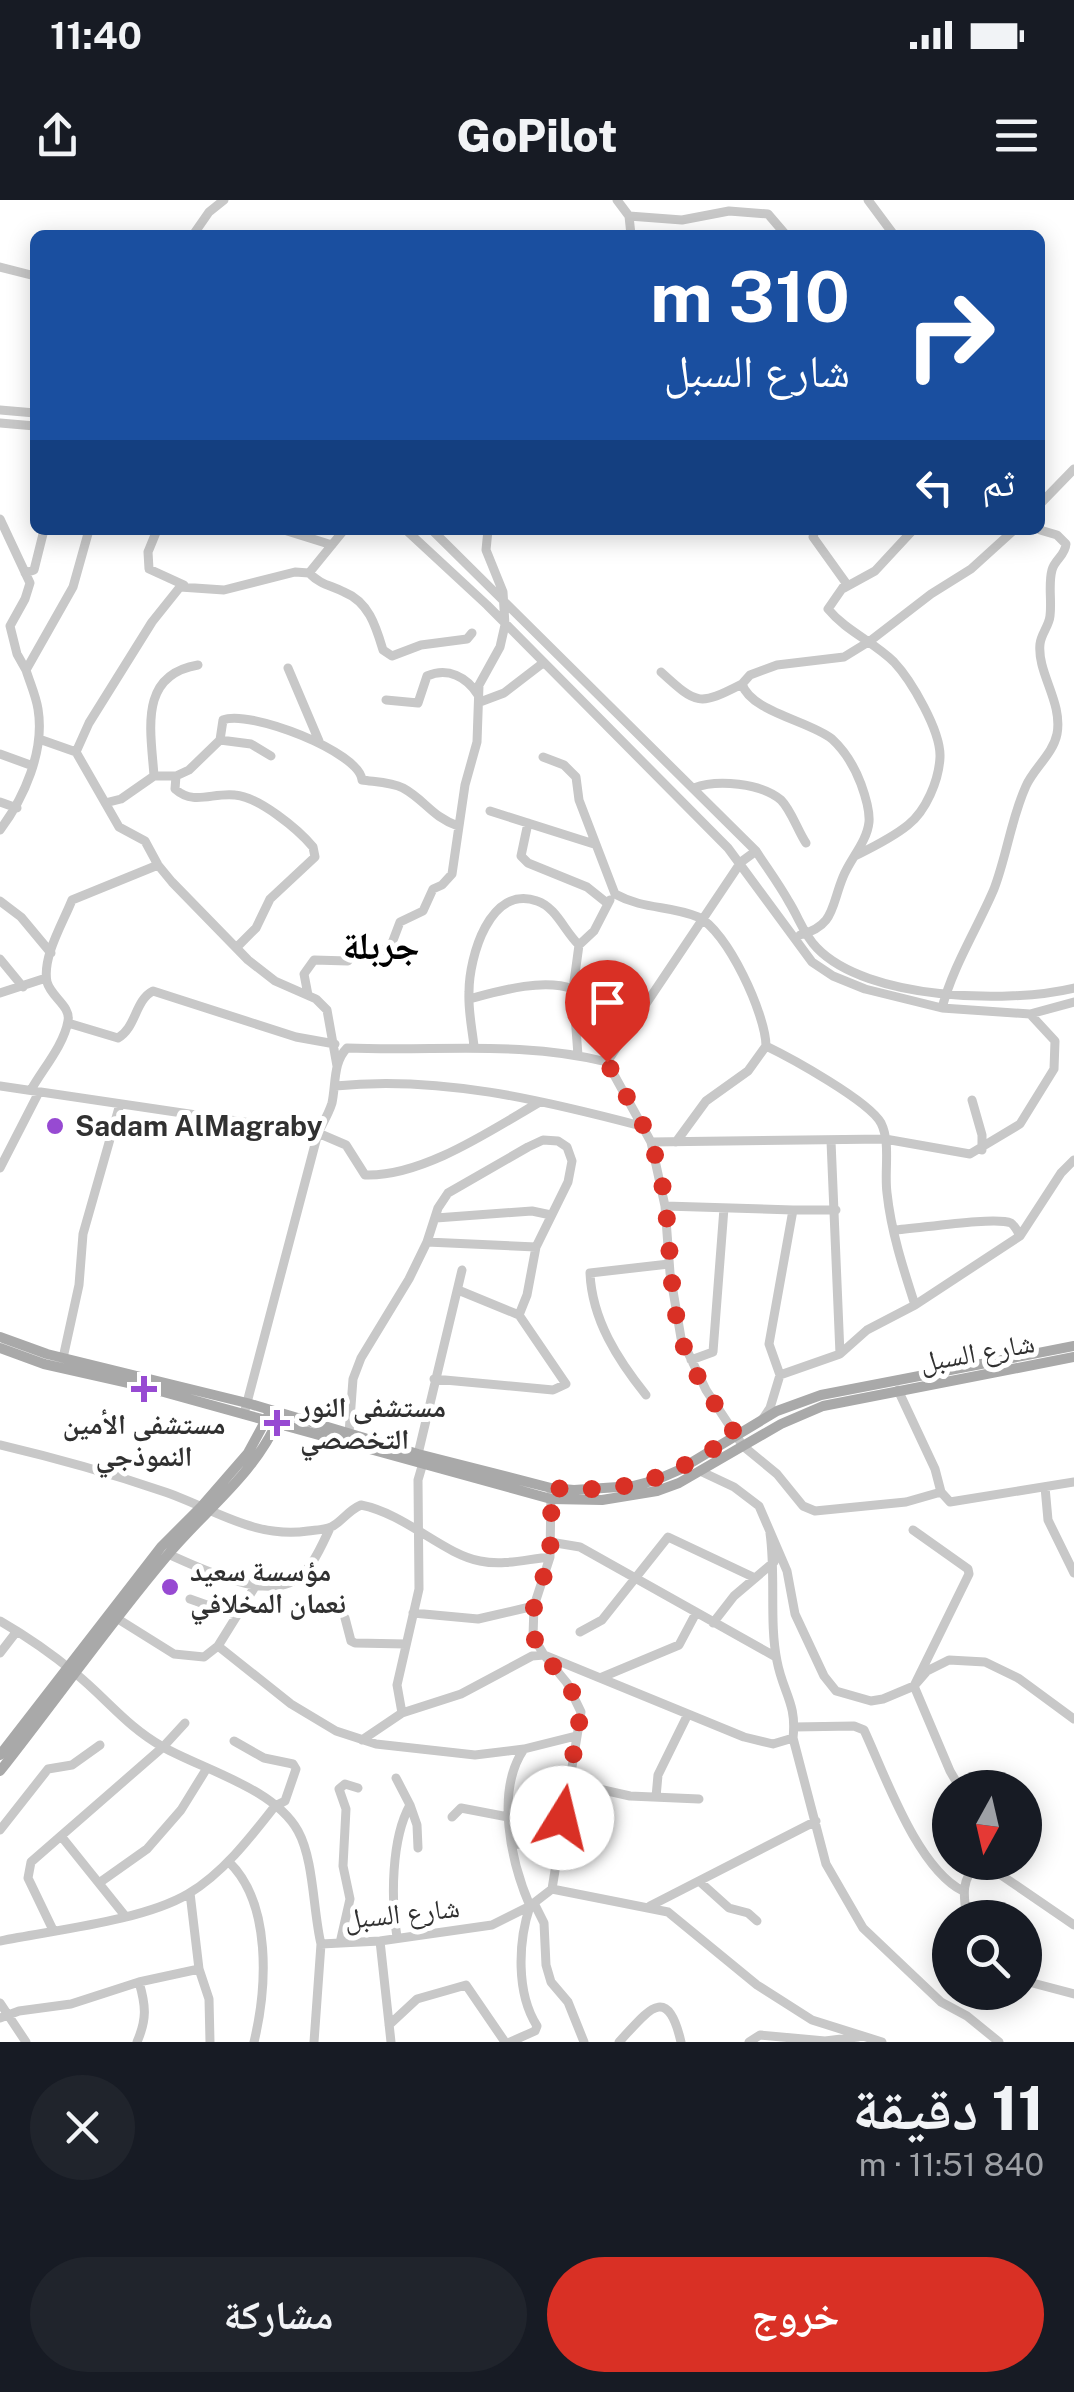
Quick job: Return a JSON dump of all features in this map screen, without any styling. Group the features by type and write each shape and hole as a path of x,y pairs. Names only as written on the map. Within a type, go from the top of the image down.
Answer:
{"main road":[{"name":"شارع السبل","path":"0,1337 273,1418 551,1494 633,1498 679,1483 777,1411 822,1394 1074,1346"},
{"name":"شارع السبل","path":"0,1348 44,1364 246,1408"},
{"name":"شارع السبل","path":"551,1494 656,1480 739,1440 824,1406 1074,1357"},
{"name":"شارع السبل","path":"273,1418 348,1433 421,1459"},
{"path":"0,1754 118,1619 206,1510 256,1458 273,1418"},
{"path":"0,1771 161,1547 206,1510"}],"street":[{"path":"196,230 224,200"},
{"path":"617,200 630,216 631,230"},
{"path":"868,200 890,230"},
{"path":"630,216 682,220 729,211 768,214 782,230"},
{"path":"0,268 30,275"},
{"path":"0,410 30,413"},
{"path":"0,422 30,426"},
{"path":"1045,499 1074,469"},
{"path":"0,519 5,543 25,573 29,591 10,620 10,631 38,710 39,739 16,808 0,830"},
{"path":"942,1008 995,886 1016,808 1057,734 1058,718 1040,640 1050,617 1051,573 1066,544 1057,534 1045,531"},
{"path":"25,573 34,570 43,535"},
{"path":"26,670 73,587 88,535"},
{"path":"155,535 148,552 149,569 184,585 224,590 295,572 310,573 321,585 356,598 373,618 383,650 392,656 472,634"},
{"path":"300,535 332,545"},
{"path":"310,573 340,535"},
{"path":"412,535 440,558 741,862 812,962 865,989 942,1008 1030,1014 1074,1002"},
{"path":"437,535 756,850 805,934 836,965 882,982 946,993 1000,998 1040,996 1074,988"},
{"path":"308,995 304,974 314,960 348,961 360,945 389,950 400,922 423,911 433,889 452,874 465,785 477,742 479,698 485,671 500,647 505,625 504,592 486,550 488,535"},
{"path":"813,535 818,547 846,582 844,588"},
{"path":"854,857 910,824 934,785 941,756 918,697 896,664 838,622 828,610 844,588 875,571 908,535"},
{"path":"661,672 697,700 705,700 777,665 844,657 971,569 1008,535"},
{"path":"76,752 89,723 152,622 184,585"},
{"path":"479,698 504,693 543,663"},
{"path":"154,776 152,708 159,690 170,674 198,666"},
{"path":"288,668 320,743"},
{"path":"386,700 418,704 428,676 436,672 470,681 479,698"},
{"path":"742,684 752,698 830,738 854,767 869,821 843,876 829,918 816,931 793,937"},
{"path":"105,803 120,799 154,776 176,776 190,770 220,740 223,720 231,716 268,724 320,743 359,770 362,780 398,786 420,799 437,818 458,826"},
{"path":"39,739 76,752 120,827 146,841 158,865 237,948 275,981 308,995 326,1010 337,1068"},
{"path":"220,740 251,744 271,756"},
{"path":"0,754 32,766"},
{"path":"543,757 564,765 576,777 579,800 615,894 636,905 702,918 716,930 731,952 766,1032 766,1046 748,1070 706,1102 676,1142"},
{"path":"176,776 175,789 194,799 235,794 254,800 312,847 315,857 270,898 256,928 237,948"},
{"path":"694,788 720,781 766,793 782,801 806,843"},
{"path":"0,802 16,808"},
{"path":"490,811 594,844"},
{"path":"528,823 521,856 528,863 587,887 607,903"},
{"path":"607,1062 741,862 756,850"},
{"path":"0,1168 68,1024 68,1010 50,990 46,978 72,900 158,865"},
{"path":"578,1054 573,989 579,945 594,930 615,894"},
{"path":"474,1046 469,999 473,959 492,915 512,899 537,900 548,906 579,945"},
{"path":"0,901 21,918 51,954"},
{"path":"0,959 22,988"},
{"path":"0,993 46,978"},
{"path":"469,999 534,987 562,985 573,989"},
{"path":"68,1024 118,1038 125,1034 148,992 153,991 296,1036 335,1044"},
{"path":"651,1142 885,1140 970,1154 982,1150 1020,1124 1054,1070 1055,1041 1030,1014"},
{"path":"246,1408 318,1133 331,1108 342,1052 348,1048 422,1052 474,1046 578,1054 607,1062 651,1142 665,1206 680,1338 706,1390 739,1440 778,1474 803,1506 814,1512 906,1502 941,1492"},
{"path":"766,1046 796,1060 864,1106 880,1122 885,1140 886,1192 915,1305"},
{"path":"0,1086 318,1133 346,1146 365,1175 397,1173 471,1140 538,1103"},
{"path":"335,1086 447,1086 593,1111 642,1126"},
{"path":"972,1100 982,1150"},
{"path":"64,1358 79,1285 83,1234 120,1104"},
{"path":"0,1140 14,1140"},
{"path":"348,1433 354,1379 361,1358 427,1242 438,1208 448,1193 543,1140 558,1140 567,1147 572,1161 568,1182 536,1247 527,1296 519,1315"},
{"path":"831,1141 840,1354"},
{"path":"780,1375 840,1354 867,1330 915,1305 1020,1236 1061,1173 1074,1160"},
{"path":"1061,1173 1074,1171"},
{"path":"665,1206 836,1210"},
{"path":"691,1360 713,1352 724,1208"},
{"path":"760,1422 770,1408 780,1375 770,1344 793,1210"},
{"path":"436,1218 532,1211 551,1215"},
{"path":"894,1230 1008,1222 1020,1236"},
{"path":"427,1242 536,1247"},
{"path":"646,1395 618,1359 600,1318 590,1273 669,1264"},
{"path":"402,1713 397,1686 419,1588 418,1480 434,1379 462,1270"},
{"path":"434,1379 554,1390 566,1384 519,1315 458,1290"},
{"path":"898,1390 935,1469 941,1492 950,1502 1074,1482"},
{"path":"0,1446 66,1461 164,1492 254,1528 295,1533 330,1528"},
{"path":"700,1471 734,1487 759,1506 787,1571 794,1614 836,1692 871,1701 900,1694 927,1671 949,1660 985,1662 1018,1678 1074,1719"},
{"path":"1045,1487 1048,1520 1074,1573"},
{"path":"551,1494 550,1557 534,1606 533,1636 544,1656 568,1683 581,1712 552,1889 668,1912 757,1985 812,2020 882,2042"},
{"path":"168,1554 203,1570 256,1585 289,1584 314,1562 330,1528 348,1511 361,1506 418,1528 476,1561 502,1564 550,1557"},
{"path":"913,1530 968,1569 969,1574 914,1686 950,1770"},
{"path":"770,1533 776,1658 796,1715 794,1732 826,1864 863,1928 941,2002 967,2016 999,2042"},
{"path":"580,1632 602,1620 668,1537 754,1578"},
{"path":"550,1542 580,1547 776,1658"},
{"path":"713,1623 774,1562"},
{"path":"118,1619 174,1654 204,1657 218,1646 256,1585"},
{"path":"190,1599 235,1615"},
{"path":"414,1613 478,1619 534,1606"},
{"path":"600,1678 679,1645 696,1613"},
{"path":"345,1618 355,1644 406,1644"},
{"name":"شارع السبل","path":"0,1620 73,1671 120,1718 163,1747 237,1782 275,1806 297,1829 306,1851 321,1944 380,1941 492,1926 532,1905 552,1889"},
{"path":"0,1653 17,1631"},
{"path":"218,1646 290,1704 336,1730 376,1744 475,1755 524,1749 576,1736"},
{"path":"362,1740 402,1713 460,1694 532,1656 544,1656 773,1744 794,1732 854,1726 864,1730 919,1843 950,1884 963,1891"},
{"path":"656,1797 658,1775 688,1714"},
{"path":"53,1930 27,1869 163,1747 185,1722"},
{"path":"0,1941 126,1917 170,1903 190,1893 228,1862 275,1806 285,1801 296,1769 293,1764 264,1758 234,1740"},
{"path":"0,1830 48,1769 72,1765 100,1745"},
{"path":"524,1749 514,1764 508,1817 513,1844 522,1887 544,1923 551,1982 568,2002 584,2042"},
{"path":"99,1883 147,1850 181,1810 207,1768"},
{"path":"396,1778 417,1825 418,1848"},
{"path":"568,1782 630,1796 699,1799"},
{"path":"340,1944 350,1899 343,1866 346,1809 339,1790 344,1784 358,1788"},
{"path":"397,1938 394,1874 404,1814 410,1805"},
{"path":"452,1817 461,1808 508,1817"},
{"path":"650,1906 816,1821"},
{"path":"61,1836 126,1917"},
{"path":"513,1844 558,1845"},
{"path":"228,1862 249,1888 259,1917 262,2008 254,2042"},
{"path":"964,1900 965,1880"},
{"path":"1007,1880 1074,1924"},
{"path":"700,1881 729,1908 748,1912 757,1921"},
{"path":"190,1893 198,1969 209,1999 210,2042"},
{"path":"389,2025 417,1999 466,1986 507,2042 534,2038 538,2026 529,2013 520,1935 532,1905"},
{"path":"380,1941 392,2042"},
{"path":"314,2042 321,1944"},
{"path":"3,2016 71,2004 138,1982 198,1969"},
{"path":"138,1982 147,2007 138,2042"},
{"path":"1042,1986 1074,1994"},
{"path":"0,2004 3,2016 26,2042"},
{"path":"620,2042 645,2014 658,2007 675,2014 681,2042"},
{"path":"798,2037 812,2020"},
{"path":"749,2042 760,2035 825,2041 861,2036"}],"place":[{"name":"Sadam AlMagraby","path":"55,1126"},
{"name":"مستشفى الأمين النموذجي","path":"144,1389"},
{"name":"مستشفى النور التخصصي","path":"277,1423"},
{"name":"مؤسسة سعيد نعمان المخلافي","path":"170,1587"}],"district":[{"name":"جربلة","path":"381,946"}],"route":[{"path":"562,1818 581,1712 568,1683 544,1656 533,1636 534,1606 550,1557 552,1488 602,1489 656,1480 698,1460 736,1435 706,1390 680,1338 665,1206 651,1142 607,1062"}]}
